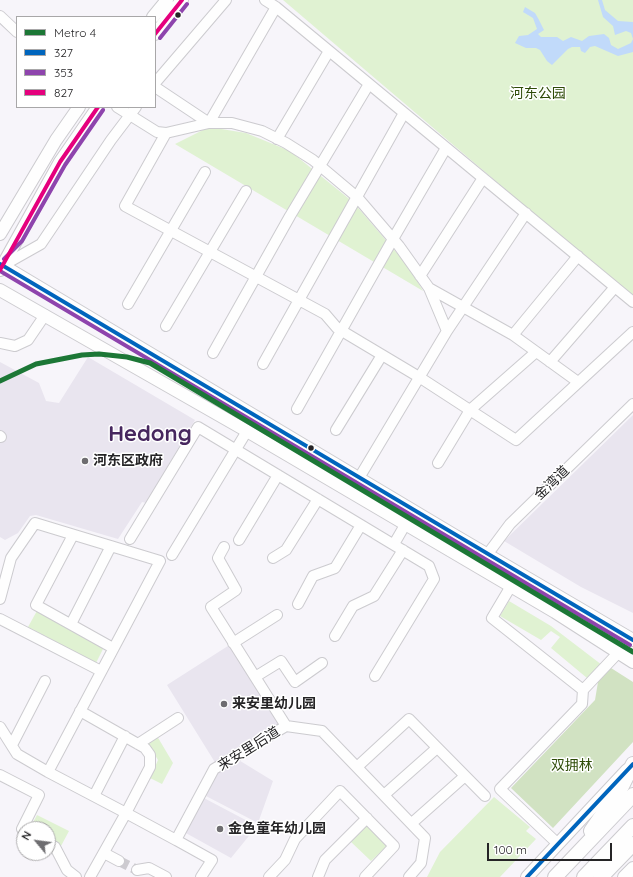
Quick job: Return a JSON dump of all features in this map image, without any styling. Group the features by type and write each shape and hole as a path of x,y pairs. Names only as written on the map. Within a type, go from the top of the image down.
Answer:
{"highway":[{"path":"584,848 593,826 622,786 633,764"},
{"path":"555,877 633,795"},
{"path":"584,877 633,826"},
{"path":"604,874 633,844"}],"main road":[{"path":"154,16 167,0"},
{"path":"156,33 182,0"},
{"path":"0,234 48,154 78,108"},
{"path":"97,108 60,162 1,264 486,554 633,640"},
{"path":"0,290 247,431 511,586 633,662"},
{"path":"527,877 633,764"},
{"path":"624,877 633,868"}],"street":[{"path":"156,82 226,0"},
{"path":"265,0 276,7 633,302"},
{"path":"209,123 276,7"},
{"path":"0,16 16,31"},
{"path":"277,139 329,51"},
{"path":"213,353 369,84"},
{"path":"156,88 209,123"},
{"path":"122,108 133,111 158,132 166,133 209,123 232,123 262,131 313,160 357,197 393,238 429,288 447,331"},
{"path":"1,264 41,244 111,140 133,111"},
{"path":"263,364 300,301 404,113"},
{"path":"166,133 125,206 325,314 337,328 419,377 516,440 633,332"},
{"path":"297,409 393,238 446,148"},
{"path":"128,304 205,172"},
{"path":"420,276 483,178"},
{"path":"166,326 246,190"},
{"path":"359,478 447,331 464,308 526,213"},
{"path":"513,335 578,256"},
{"path":"550,362 615,287"},
{"path":"429,288 513,335 578,382"},
{"path":"0,343 15,346 28,340 44,315"},
{"path":"438,463 470,410 536,352"},
{"path":"336,430 382,355"},
{"name":"金湾道","path":"478,567 486,554 510,524 633,404"},
{"path":"130,539 198,427 429,566 434,579 375,676"},
{"path":"172,555 247,431"},
{"path":"239,540 278,475"},
{"path":"273,558 286,550 318,499"},
{"path":"0,600 11,558 35,523 160,561 48,772"},
{"path":"298,604 313,576 335,568 362,525"},
{"path":"394,544 405,525"},
{"path":"73,535 36,605 113,648"},
{"path":"71,624 111,546"},
{"path":"224,547 218,558 236,590 211,607 286,726"},
{"path":"335,636 353,606 374,596 403,550"},
{"path":"511,586 492,618 583,690"},
{"path":"233,643 277,615"},
{"path":"0,620 101,672"},
{"path":"558,844 500,789 582,704 583,690 618,652"},
{"path":"255,677 281,661 296,682 322,663"},
{"path":"12,745 45,681"},
{"path":"80,711 145,748 150,755 150,767 90,877"},
{"path":"138,744 178,718"},
{"path":"357,767 409,718 485,796"},
{"name":"来安里后道","path":"176,840 214,769 286,726 322,731 425,838 421,862 409,877"},
{"path":"0,727 17,754 212,860 201,877"},
{"path":"94,796 125,736"},
{"path":"384,795 437,748"},
{"path":"0,775 39,795 26,821"},
{"path":"412,823 465,776"},
{"path":"269,877 285,860 295,839 340,791 394,846 366,877"},
{"path":"318,877 325,860 366,818"},
{"path":"56,849 68,870 76,877"},
{"path":"104,853 119,861"},
{"path":"137,870 148,868 166,877"}],"shaded area":[{"name":"河东区政府","path":"88,357 195,420 146,503 142,502 118,539 36,515 30,516 18,533 5,540 0,537 0,362 39,383 46,401 59,403"},
{"path":"633,415 633,613 581,587 504,541"},
{"name":"来安里幼儿园","path":"231,644 282,724 216,764 167,685"},
{"path":"237,759 273,781 258,823 204,795 216,770"},
{"name":"金色童年幼儿园","path":"202,797 257,826 231,858 184,832"}],"green space":[{"name":"河东公园","path":"283,0 633,0 633,298"},
{"path":"209,127 246,133 290,151 353,202 409,267 423,291 175,144"},
{"path":"509,601 551,626 602,665 587,678 551,648 560,637 551,631 541,640 500,616"},
{"path":"38,609 105,645 96,663 28,627"},
{"name":"双拥林","path":"611,668 633,682 633,742 553,828 511,788 595,700 598,682"},
{"path":"157,736 173,763 162,784 150,778 158,760 147,742"},
{"path":"494,797 530,827 526,831 536,839 500,877 427,877 440,852"},
{"path":"37,815 49,821 34,821"},
{"path":"56,824 69,831 61,846 56,843"},
{"path":"367,825 387,846 371,861 350,841"}],"water":[{"path":"598,0 602,0 605,10 618,21 633,22 633,39 631,33 626,31 615,35 613,26 603,17"},
{"path":"525,7 535,13 539,20 544,30 538,34 541,37 557,37 563,41 571,37 582,41 589,36 604,34 609,38 611,45 618,49 631,43 633,39 633,52 618,56 595,46 590,47 585,53 581,51 580,47 572,47 552,65 547,61 540,50 536,48 526,48 515,43 519,36 528,35 537,29 533,18 523,12"}],"tunnel":[{"path":"119,861 137,870"}],"metro line":[{"name":"4","path":"0,381 36,364 82,355 99,354 127,357 150,363 633,652"}],"transit line":[{"name":"827","path":"156,33 182,0"},
{"name":"353","path":"160,38 187,4"},
{"name":"827","path":"0,270 60,162 97,108"},
{"name":"353","path":"4,259 22,241 65,165 103,110"},
{"name":"327","path":"0,264 633,640"},
{"name":"353","path":"0,271 630,645"},
{"name":"327","path":"527,877 633,764"}],"place":[{"name":"河东区政府","path":"85,461"},
{"name":"来安里幼儿园","path":"224,704"},
{"name":"金色童年幼儿园","path":"220,829"}],"district":[{"name":"Hedong","path":"150,434"}]}
